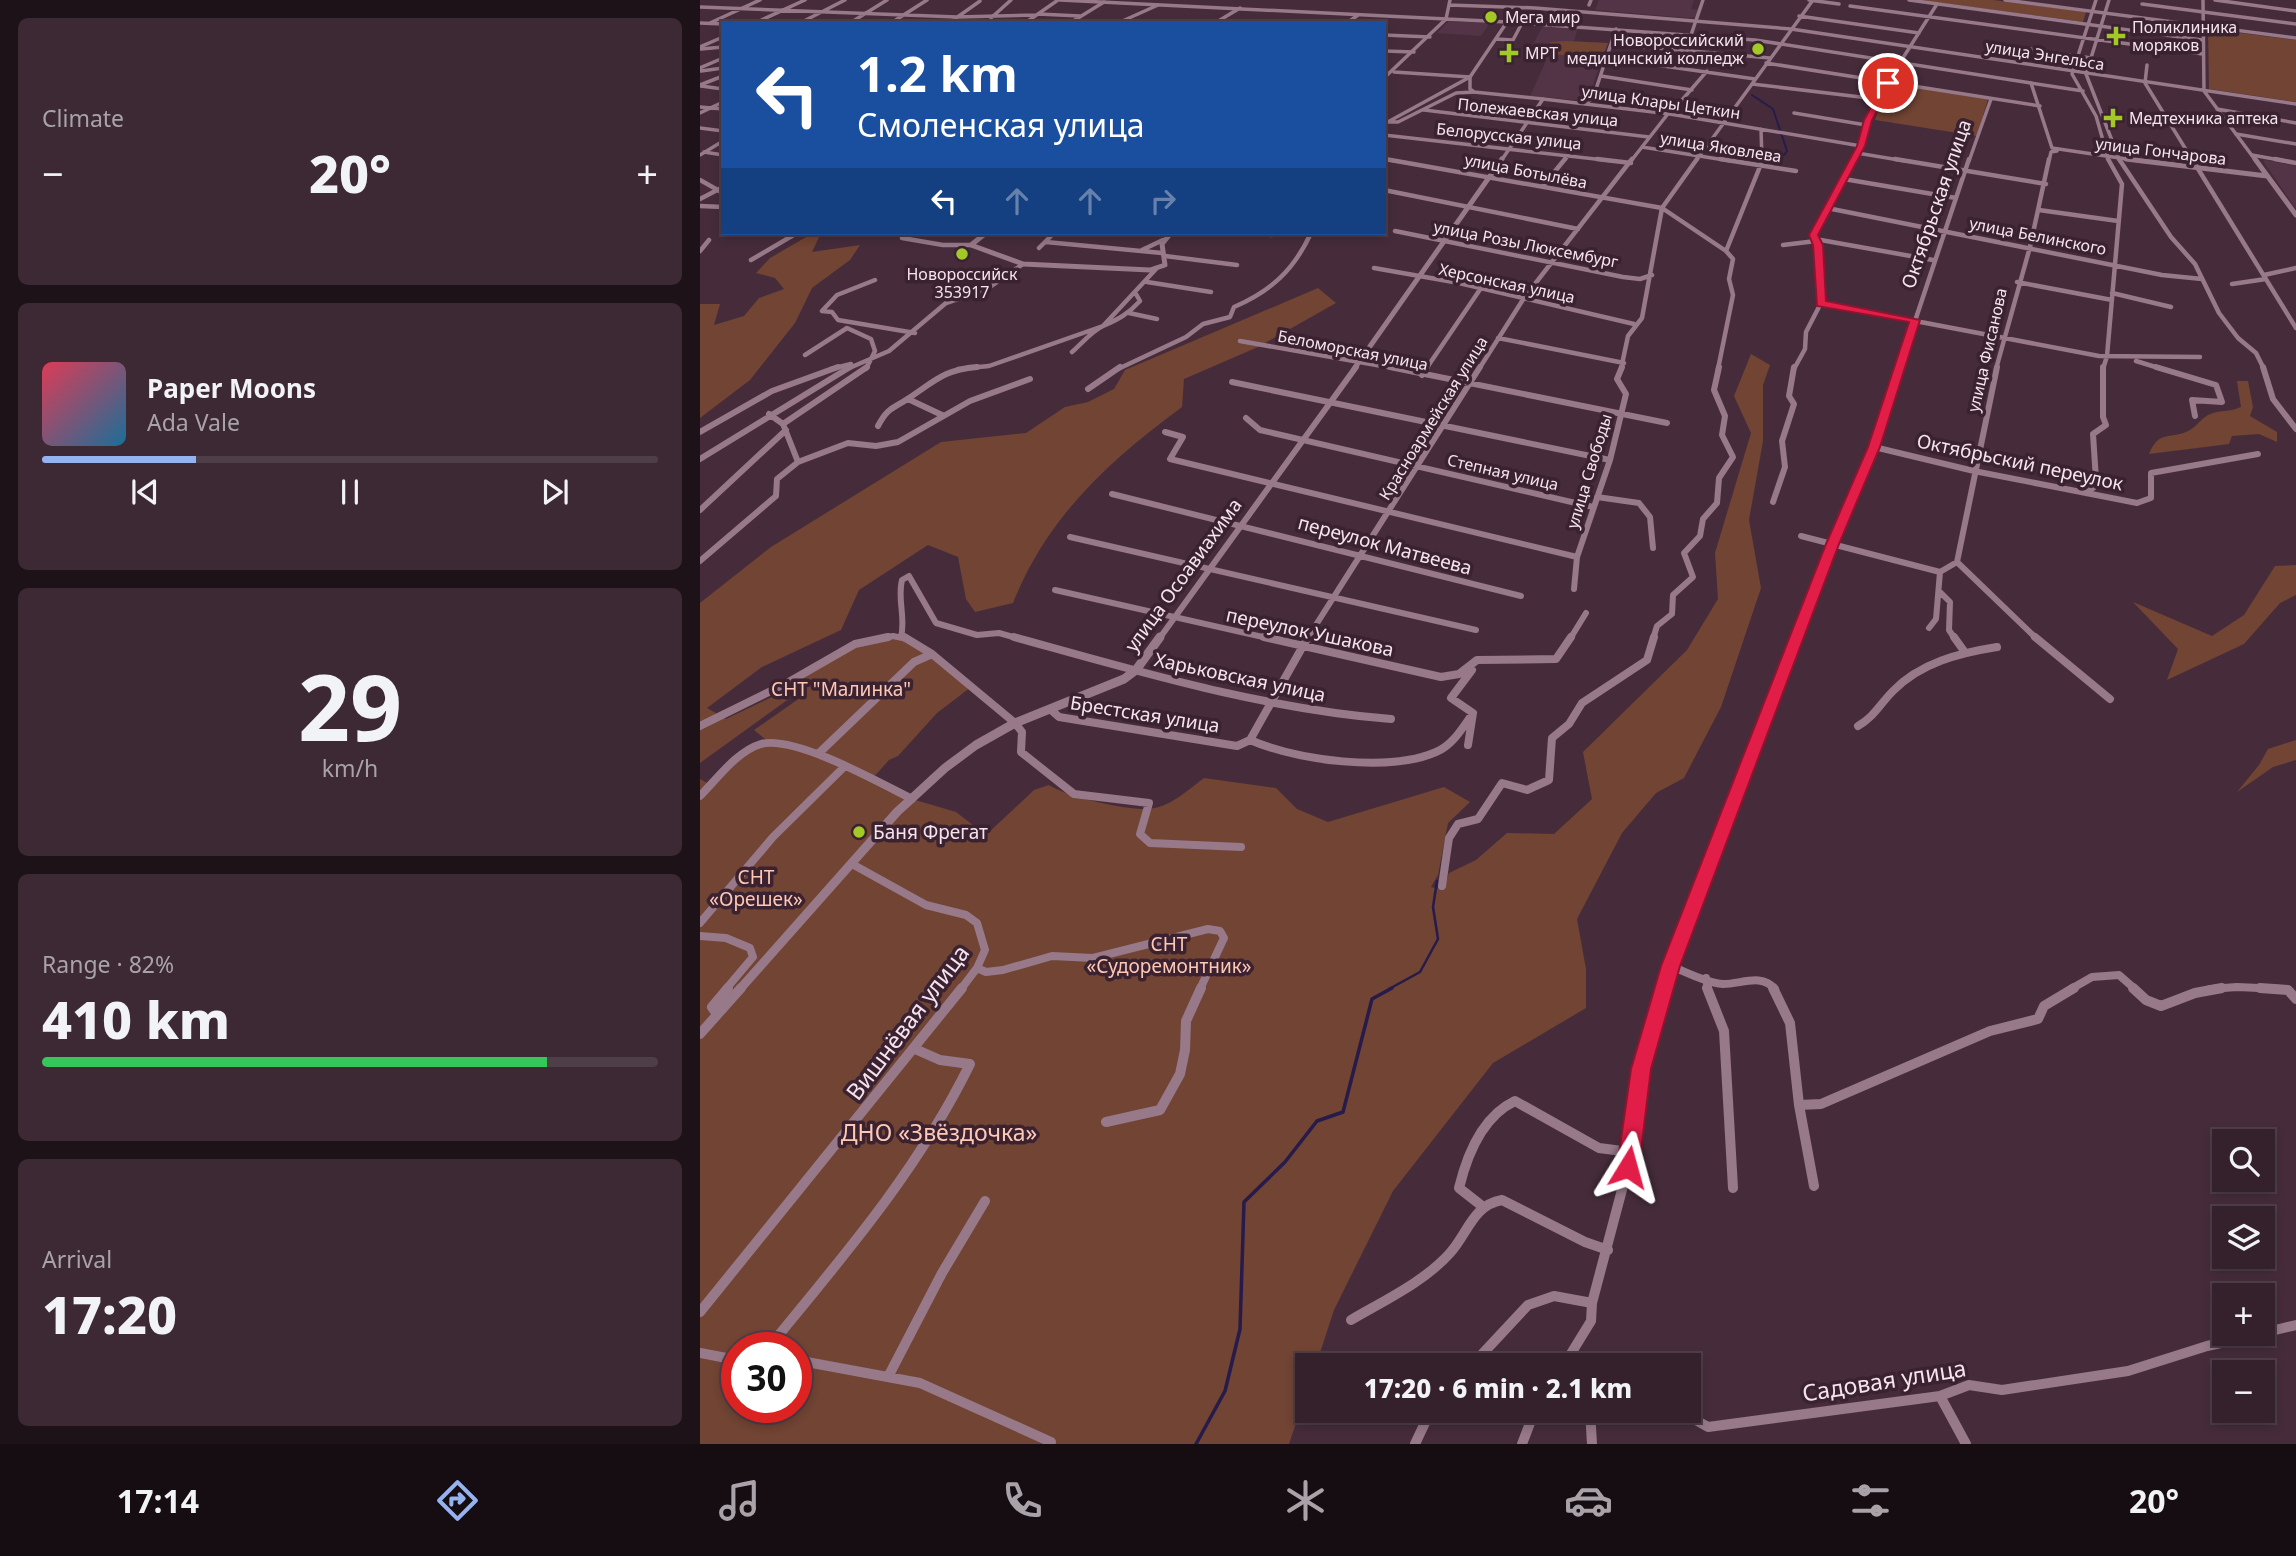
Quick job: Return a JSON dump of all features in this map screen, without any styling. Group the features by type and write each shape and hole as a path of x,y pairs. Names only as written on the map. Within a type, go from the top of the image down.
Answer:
{"street":[{"path":"710,23 760,0"},
{"path":"759,21 805,0"},
{"path":"804,21 845,0"},
{"path":"854,21 887,0"},
{"path":"894,21 927,0"},
{"path":"987,21 1011,0"},
{"path":"1028,21 1059,0 1616,29 1780,44 2093,91"},
{"path":"1589,8 1591,0"},
{"path":"1691,34 1703,0"},
{"path":"1811,0 1839,4"},
{"name":"улица Свободы","path":"1574,589 1577,558 1610,460 1626,394 1617,379 1624,363 1628,336 1634,324 1642,318 1652,275 1662,208 1811,0"},
{"path":"1909,0 2202,40"},
{"path":"2005,0 2296,38"},
{"path":"2086,492 2094,487 2096,480 2093,434 2106,425 2103,416 2106,357 2122,184 2107,157 2096,116 2073,71 2095,0"},
{"path":"2109,0 2087,74 2118,158 2139,192 2195,264 2219,313 2238,338 2256,353 2266,372 2273,399 2296,429"},
{"path":"2203,0 2204,91 2296,215"},
{"path":"2215,0 2296,11"},
{"path":"952,21 980,1"},
{"path":"1073,21 1104,2"},
{"path":"1386,77 1446,19 1450,2 1535,8"},
{"path":"1773,502 1785,467 1783,441 1793,411 1794,404 1788,396 1795,364 1805,349 1807,332 1821,303 1814,235 1861,146 1877,99 1937,4"},
{"path":"2142,4 2296,24"},
{"path":"1122,21 1158,5"},
{"path":"1850,6 2203,54"},
{"path":"700,7 826,10 957,18 1080,16"},
{"path":"1218,21 1240,8"},
{"path":"1386,123 1470,76 1519,8"},
{"path":"1496,39 1513,40 1522,23 1535,8"},
{"name":"улица Энгельса","path":"1535,8 1589,8 1791,29 2296,104"},
{"path":"1350,21 1358,15"},
{"path":"1801,15 1920,31"},
{"path":"700,23 721,24"},
{"path":"1588,103 1593,98 1616,29"},
{"path":"1386,35 1430,37"},
{"path":"700,38 720,38"},
{"path":"700,48 720,38"},
{"path":"1998,42 2092,56"},
{"path":"1612,44 1770,58"},
{"path":"700,48 721,47"},
{"path":"2153,48 2147,63 2145,83 2296,328"},
{"path":"1386,51 1414,52"},
{"path":"1607,58 1755,79"},
{"path":"700,69 721,59"},
{"path":"1766,63 2040,106"},
{"path":"700,69 721,68"},
{"path":"1386,71 1470,76"},
{"name":"Красноармейская улица","path":"1250,740 1302,646 1524,298 1649,137 1707,71"},
{"path":"1470,76 1470,89 1474,92"},
{"path":"1601,76 1692,90"},
{"path":"700,85 721,77"},
{"name":"улица Фисанова","path":"1957,562 2003,337 2017,282 2030,247 2053,150 2031,83"},
{"path":"700,85 721,89"},
{"path":"1752,85 1877,99"},
{"path":"1386,123 1424,110 1456,93 1474,92"},
{"name":"улица Клары Цеткин","path":"1474,92 1588,103 1725,122 1861,146"},
{"name":"улица Осоавиахима","path":"700,1034 912,799 976,745 1015,723 1124,679 1136,670 1421,277 1543,99"},
{"name":"Октябрьская улица","path":"1575,1353 1591,1321 1592,1303 1608,1250 1630,1152 1641,1069 1671,966 1833,544 1874,447 1933,260 1992,99"},
{"path":"700,113 721,103"},
{"path":"700,107 721,109"},
{"path":"2217,109 2296,123"},
{"name":"Полежаевская улица","path":"1424,110 1649,137"},
{"path":"1794,113 1866,125"},
{"path":"700,128 721,131"},
{"path":"1726,251 1764,157 1761,129"},
{"path":"2236,134 2296,144"},
{"name":"Белорусская улица","path":"1386,135 1631,163"},
{"path":"702,153 721,142"},
{"name":"улица Яковлева","path":"1642,147 1796,171"},
{"name":"улица Гончарова","path":"2053,150 2267,176"},
{"path":"702,153 721,155"},
{"path":"1857,153 2046,184"},
{"path":"1543,186 1569,155"},
{"path":"2252,155 2296,163"},
{"name":"улица Ботылёва","path":"1386,159 1662,208"},
{"path":"1844,179 1956,198"},
{"path":"700,180 721,192"},
{"path":"2122,184 2139,192"},
{"path":"700,199 721,188"},
{"path":"1386,190 1578,229"},
{"path":"700,206 721,207"},
{"path":"1442,886 1449,838 1458,824 1478,819 1502,783 1525,791 1537,790 1549,780 1552,738 1569,724 1582,703 1647,660 1657,626 1672,614 1673,595 1693,577 1684,553 1700,536 1703,519 1717,503 1714,493 1722,473 1733,457 1722,435 1725,416 1714,390 1734,295 1729,279 1733,259 1726,251 1662,208"},
{"name":"улица Белинского","path":"1828,208 2180,278 2202,279"},
{"path":"2039,210 2118,221"},
{"name":"улица Розы Люксембург","path":"1395,231 1640,279 1652,275"},
{"path":"751,260 794,235"},
{"path":"971,245 984,235"},
{"path":"1039,248 1052,235"},
{"path":"1141,250 1169,235"},
{"path":"1088,389 1122,366 1176,343 1203,324 1230,317 1234,307 1252,301 1285,276 1305,251 1310,235"},
{"path":"902,238 943,245 971,245 1023,264 1156,269 1165,265 1163,240"},
{"path":"700,251 709,240"},
{"path":"1783,245 1816,240 1933,260"},
{"path":"1046,242 1141,250 1237,265"},
{"path":"700,432 737,407 802,376 873,359 898,348 950,301 985,290 1023,264"},
{"name":"Херсонская улица","path":"1374,268 1481,288 1634,324"},
{"path":"2232,284 2296,268"},
{"path":"1072,352 1136,294 1156,269"},
{"path":"875,280 856,285 825,304 822,311 832,313 838,320 915,332"},
{"path":"1147,282 1211,292"},
{"path":"2017,282 2171,307"},
{"path":"1423,375 1481,288"},
{"path":"878,426 887,410 908,399 936,377 957,369 989,366 1109,326 1129,313 1140,301 1136,294"},
{"path":"1821,303 2137,361 2213,383 2222,402 2192,400 2195,416"},
{"path":"1129,313 1157,319"},
{"path":"700,510 734,478 756,452 785,427 865,371 875,351 871,340 847,328 805,355"},
{"path":"1498,338 1624,363"},
{"name":"Беломорская улица","path":"1240,341 1360,361 1470,386 1667,423"},
{"path":"2106,357 2200,357"},
{"path":"700,459 769,414 858,362"},
{"path":"700,561 776,496 777,479 798,462 848,443 876,446 898,442 942,415 1030,379"},
{"path":"1233,382 1332,400 1610,460"},
{"path":"908,399 942,415"},
{"path":"769,414 785,427 798,462"},
{"name":"Степная улица","path":"1246,418 1260,430 1594,507"},
{"path":"1165,432 1182,437 1183,442 1169,456 1170,459 1577,558"},
{"name":"Октябрьский переулок","path":"1874,447 1974,471 2144,502 2151,498 2151,472 2258,454"},
{"name":"переулок Матвеева","path":"1112,494 1242,522 1361,556 1521,596"},
{"path":"1597,497 1639,503 1650,517 1653,548"},
{"path":"1801,536 1940,572 1957,562 2014,620 2110,699"},
{"path":"1070,537 1207,571 1476,630"},
{"path":"1929,628 1936,619 1940,572"},
{"name":"Харьковская улица","path":"901,637 905,616 900,586 902,580 909,576 919,598 936,623 943,627 977,635 999,633 1147,674 1271,698 1339,715 1391,719"},
{"name":"переулок Ушакова","path":"1055,590 1441,677 1452,677 1469,668 1477,660 1556,659 1569,644 1576,626 1586,613"},
{"path":"1940,592 1950,602 1949,630 1964,651"},
{"path":"700,726 787,683 855,644 870,639 901,637 932,654 1015,723 1022,732 1021,752 1074,794 1149,803 1140,834 1150,843 1241,847"},
{"path":"1858,726 1876,716 1891,693 1905,680 1964,651 1997,647"},
{"path":"818,754 914,662 932,654"},
{"path":"1469,668 1472,670 1451,698 1453,702 1473,713"},
{"name":"Брестская улица","path":"1050,709 1059,717 1237,746 1250,740"},
{"path":"1250,740 1265,749 1338,760 1416,757 1433,754 1449,745 1473,713"},
{"path":"1468,745 1473,713"},
{"path":"700,796 751,750 770,742 818,754 912,799"},
{"path":"700,923 773,837 845,766"},
{"name":"Вишнёвая улица","path":"700,1312 915,1049 977,968 985,950 977,923 966,915 926,905 852,864"},
{"path":"977,968 986,972 1003,970 1052,956 1093,958 1208,929 1220,931 1224,938 1219,958 1198,994 1183,1029 1183,1061 1173,1092 1160,1110 1105,1122"},
{"path":"700,936 738,943 750,948 753,957 712,1007 717,1014"},
{"path":"1671,966 1721,984 1759,980 1769,983 1776,991 1790,1023 1799,1105 1814,1186"},
{"path":"1799,1105 1821,1104 1990,1031 2038,1020 2044,1006 2092,977 2119,975 2146,1000 2161,1006 2199,989 2235,985 2288,990 2296,999"},
{"path":"1706,978 1707,991 1724,1031 1733,1188"},
{"path":"781,1332 915,1164 937,1130 970,1064 940,1060 915,1049"},
{"path":"1482,1206 1459,1188 1463,1169 1493,1114 1507,1103 1514,1101 1599,1147 1630,1152"},
{"path":"1351,1320 1409,1286 1450,1252 1482,1206 1490,1201 1502,1200 1585,1242 1608,1250"},
{"path":"889,1375 942,1272 985,1201"},
{"path":"1483,1353 1528,1305 1554,1296 1592,1303"},
{"name":"Садовая улица","path":"2275,1330 2296,1325"},
{"name":"Садовая улица","path":"1701,1423 1708,1427 1940,1396 1969,1385 2002,1390 2128,1371 2212,1345"},
{"path":"700,1353 721,1357"},
{"path":"812,1363 889,1375 920,1383 1051,1442"},
{"path":"1940,1396 1959,1426 1966,1444"},
{"path":"1415,1444 1425,1423"},
{"path":"1522,1444 1530,1423"},
{"path":"1591,1423 1592,1444"}],"shaded area":[{"path":"1599,0 1694,0 1691,9 1700,10 1697,17 1688,18 1595,10"},
{"path":"1449,21 1490,23 1481,36 1437,33"},
{"path":"1543,26 1578,28 1574,41 1608,43 1587,101 1530,96 1545,63 1527,55"},
{"path":"2263,161 2296,166 2296,209"}],"green space":[{"path":"1920,0 1993,0 2086,12 2083,22"},
{"path":"2208,29 2296,40 2296,102 2209,89"},
{"path":"1550,42 1608,43 1602,58 1549,54"},
{"path":"1892,84 1988,99 1977,136 1875,120 1882,99"},
{"path":"810,235 820,235 812,252 860,245 850,260 812,288 795,323 750,380 700,418 700,304 720,304 714,325 744,316 759,298 784,289 775,278 756,273 770,258"},
{"path":"1318,288 1336,303 1258,347 1184,379 1182,407 1105,470 1062,517 1027,572 1013,603 975,612 966,599 958,557 928,545 859,590 841,630 762,667 707,708 726,719 793,687 787,683 855,644 904,637 971,687 937,713 898,756 889,760 872,779 912,799 956,812 986,835 1034,790 1049,785 1097,802 1148,809 1171,802 1204,778 1276,788 1297,809 1328,822 1444,787 1470,802 1448,823 1438,875 1431,887 1443,890 1449,873 1476,860 1507,833 1554,834 1592,799 1583,752 1687,650 1718,599 1715,553 1751,433 1734,396 1751,354 1770,365 1763,385 1763,441 1749,520 1761,588 1721,707 1684,778 1656,793 1622,833 1577,919 1586,969 1586,1008 1493,1063 1393,1191 1334,1310 1320,1353 1295,1353 1296,1423 1289,1444 700,1444 700,779 711,785 765,739 754,730 807,693 801,690 700,763 700,603 771,547 941,442 1026,433 1065,407 1088,402 1114,389 1125,370"},
{"path":"2237,381 2248,381 2253,407 2250,416 2277,432 2277,442 2259,434 2232,436 2229,444 2149,454 2162,438 2190,430 2212,413 2241,407"},
{"path":"2296,565 2296,595 2280,603 2244,644 2167,680 2178,649 2133,602 2212,636 2244,615 2275,566"},
{"path":"2296,740 2296,760 2273,767 2237,792 2268,749"}],"waterway":[{"path":"1752,95 1773,109 1787,151 1784,155"},
{"path":"1389,989 1420,972 1438,939 1433,907 1437,881"},
{"path":"1196,1444 1225,1391 1240,1329 1244,1202 1285,1162 1317,1121 1343,1112 1372,999 1392,988"}],"place":[{"name":"Мега мир","path":"1491,17"},
{"name":"Поликлиника моряков","path":"2116,36"},
{"name":"Новороссийский медицинский колледж","path":"1758,49"},
{"name":"МРТ","path":"1509,53"},
{"name":"Медтехника аптека","path":"2113,118"},
{"name":"Новороссийск 353917","path":"962,254"},
{"name":"Баня Фрегат","path":"859,832"}],"route":[{"path":"1628,1167 1641,1069 1654,1016 1833,544 1874,447 1915,320 1821,303 1818,245 1814,235 1861,146 1868,120 1888,83"}],"park label":[{"name":"СНТ \"Малинка\"","path":"841,689"},
{"name":"СНТ «Орешек»","path":"756,888"},
{"name":"СНТ «Судоремонтник»","path":"1169,955"},
{"name":"ДНО «Звёздочка»","path":"939,1132"}]}
